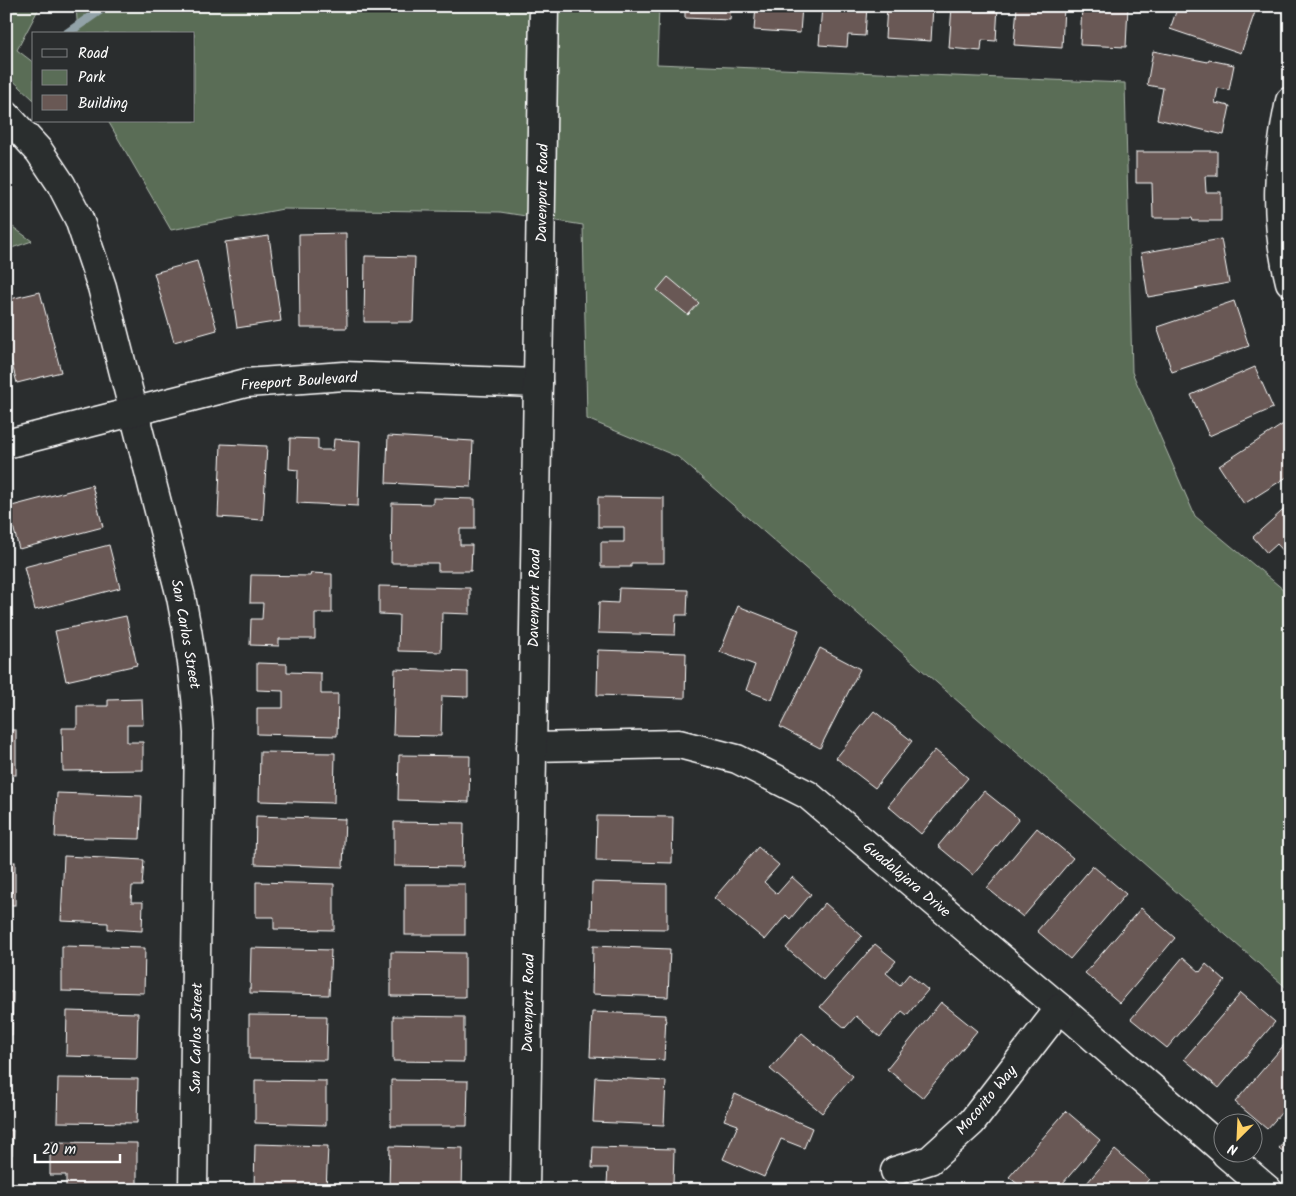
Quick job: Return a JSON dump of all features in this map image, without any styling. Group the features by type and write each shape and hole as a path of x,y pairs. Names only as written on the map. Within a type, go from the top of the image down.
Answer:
{"street":[{"name":"Davenport Road","path":"525,1190 544,6"},
{"path":"1290,101 1279,160 1279,202 1281,235 1290,282"},
{"name":"San Carlos Street","path":"6,114 39,151 61,184 79,218 102,287 181,597 192,657 199,733 193,1190"},
{"name":"Freeport Boulevard","path":"6,444 246,383 344,376 538,383"},
{"name":"Guadalajara Drive","path":"531,747 679,744 736,759 808,795 1060,1008 1214,1142"},
{"name":"Mocorito Way","path":"895,1171 930,1160 972,1122 1060,1008"},
{"path":"1238,1164 1268,1190"}],"green space":[{"path":"6,6 40,6 17,50 32,61 32,98 6,74"},
{"path":"76,6 659,6 657,64 1125,83 1132,372 1195,516 1290,595 1290,991 678,457 587,419 583,225 500,212 283,209 171,230 109,122 195,122 195,32 78,32"},
{"path":"6,222 32,241 6,250"}],"building":[{"path":"685,6 731,6 730,20 685,18"},
{"path":"756,6 802,6 800,33 754,30"},
{"path":"822,6 867,6 865,36 848,35 847,47 819,45"},
{"path":"887,6 933,6 931,41 885,38"},
{"path":"952,6 998,6 996,41 982,40 981,51 949,48"},
{"path":"1017,6 1064,6 1062,48 1014,45"},
{"path":"1082,6 1128,6 1126,47 1080,45"},
{"path":"1178,6 1247,6 1256,9 1241,53 1170,29"},
{"path":"1153,51 1234,65 1229,90 1218,88 1215,103 1230,106 1224,135 1157,119 1163,88 1147,85"},
{"path":"1217,151 1217,176 1205,176 1206,192 1221,192 1221,221 1193,221 1192,218 1153,218 1152,183 1136,183 1136,152"},
{"path":"346,233 347,328 300,328 299,234"},
{"path":"269,236 281,321 237,328 225,242"},
{"path":"1221,239 1229,283 1148,297 1141,253"},
{"path":"365,256 415,257 413,322 364,322"},
{"path":"197,261 217,330 174,342 154,273"},
{"path":"668,277 699,303 688,315 657,290"},
{"path":"40,292 61,372 17,383 6,342 6,300"},
{"path":"1234,301 1249,346 1172,372 1157,327"},
{"path":"1255,367 1273,408 1209,436 1191,395"},
{"path":"1285,423 1290,431 1290,475 1244,504 1219,466"},
{"path":"388,436 473,441 471,487 386,483"},
{"path":"290,438 318,439 318,450 333,450 334,439 360,441 358,506 297,503 298,470 289,469"},
{"path":"221,444 267,446 263,520 218,517"},
{"path":"92,485 103,527 19,549 8,507"},
{"path":"598,497 664,498 664,563 631,563 631,567 601,567 601,542 624,542 624,527 598,527"},
{"path":"433,498 475,499 475,529 460,529 460,545 472,545 471,571 438,571 438,563 391,563 392,503 433,504"},
{"path":"1290,504 1290,558 1277,544 1267,553 1253,537"},
{"path":"109,545 120,588 35,610 24,567"},
{"path":"311,573 332,574 332,613 315,613 315,639 279,639 279,646 250,645 251,619 262,619 263,603 250,603 251,575 310,576"},
{"path":"379,586 470,588 470,614 442,613 441,652 398,651 399,615 379,614"},
{"path":"619,588 688,590 687,615 676,615 675,635 598,633 599,602 618,603"},
{"path":"738,606 799,630 772,700 746,690 755,665 720,652"},
{"path":"126,616 137,665 66,681 55,631"},
{"path":"820,648 860,669 820,748 780,727"},
{"path":"598,650 686,653 685,698 597,695"},
{"path":"257,663 287,664 287,672 321,673 321,694 338,694 337,736 257,734 257,708 283,708 283,691 257,690"},
{"path":"395,669 468,672 468,697 442,696 441,736 393,735"},
{"path":"142,699 143,725 127,725 127,742 143,742 143,770 63,771 62,728 77,728 77,706 108,706 108,700"},
{"path":"874,711 912,741 875,788 836,758"},
{"path":"6,730 16,730 16,775 6,775"},
{"path":"935,750 968,778 921,834 888,806"},
{"path":"260,752 335,753 334,803 259,801"},
{"path":"399,755 470,756 469,802 398,800"},
{"path":"984,791 1019,819 973,875 938,846"},
{"path":"57,793 142,796 140,839 55,837"},
{"path":"256,816 345,819 343,867 255,864"},
{"path":"597,816 673,817 672,863 596,861"},
{"path":"394,822 464,823 463,867 394,866"},
{"path":"1037,828 1073,858 1023,917 987,888"},
{"path":"758,847 779,865 764,882 777,894 792,877 811,894 790,919 786,915 765,940 714,898"},
{"path":"64,856 144,860 142,886 132,886 131,902 143,902 142,931 108,929 108,923 61,921"},
{"path":"6,862 15,862 15,905 6,905"},
{"path":"1093,866 1126,894 1070,959 1037,931"},
{"path":"256,882 334,884 334,930 274,929 274,917 256,917"},
{"path":"592,882 667,884 667,929 591,928"},
{"path":"405,884 465,884 465,935 405,935"},
{"path":"825,903 862,936 823,980 786,948"},
{"path":"1141,908 1175,938 1120,1003 1085,973"},
{"path":"875,944 896,961 886,973 900,985 909,974 928,990 907,1015 902,1011 880,1037 856,1016 845,1028 820,1007"},
{"path":"62,946 145,948 144,993 62,991"},
{"path":"593,946 670,949 668,997 592,994"},
{"path":"251,948 331,950 329,995 250,993"},
{"path":"391,952 465,953 465,997 391,996"},
{"path":"1183,957 1200,972 1206,964 1225,981 1167,1048 1131,1019"},
{"path":"6,992 13,992 12,1035 6,1034"},
{"path":"1241,993 1275,1022 1219,1088 1184,1059"},
{"path":"941,1002 977,1031 922,1098 887,1069"},
{"path":"67,1011 138,1013 137,1058 66,1056"},
{"path":"592,1012 666,1015 664,1060 590,1057"},
{"path":"249,1015 327,1016 326,1060 249,1059"},
{"path":"393,1016 464,1017 464,1062 393,1061"},
{"path":"802,1033 853,1076 822,1113 770,1069"},
{"path":"1290,1038 1290,1103 1267,1129 1264,1126 1264,1114 1249,1114 1235,1102"},
{"path":"595,1077 666,1081 664,1125 593,1122"},
{"path":"58,1078 138,1079 137,1123 57,1122"},
{"path":"255,1080 326,1081 326,1125 255,1123"},
{"path":"391,1080 468,1081 467,1126 391,1126"},
{"path":"735,1094 812,1128 804,1148 781,1139 764,1177 723,1159 738,1125 724,1120"},
{"path":"1066,1111 1100,1140 1057,1190 1025,1190 1009,1177"},
{"path":"6,1130 13,1130 12,1155 6,1155"},
{"path":"1290,1135 1290,1157 1279,1148"},
{"path":"50,1142 137,1143 137,1188 66,1187 66,1175 50,1175"},
{"path":"255,1144 328,1146 326,1190 254,1188"},
{"path":"390,1146 463,1148 462,1190 389,1190"},
{"path":"593,1147 674,1149 673,1186 607,1184 608,1168 592,1168"},
{"path":"1115,1150 1149,1179 1140,1190 1081,1190"}],"waterway":[{"path":"69,32 106,6"}]}
